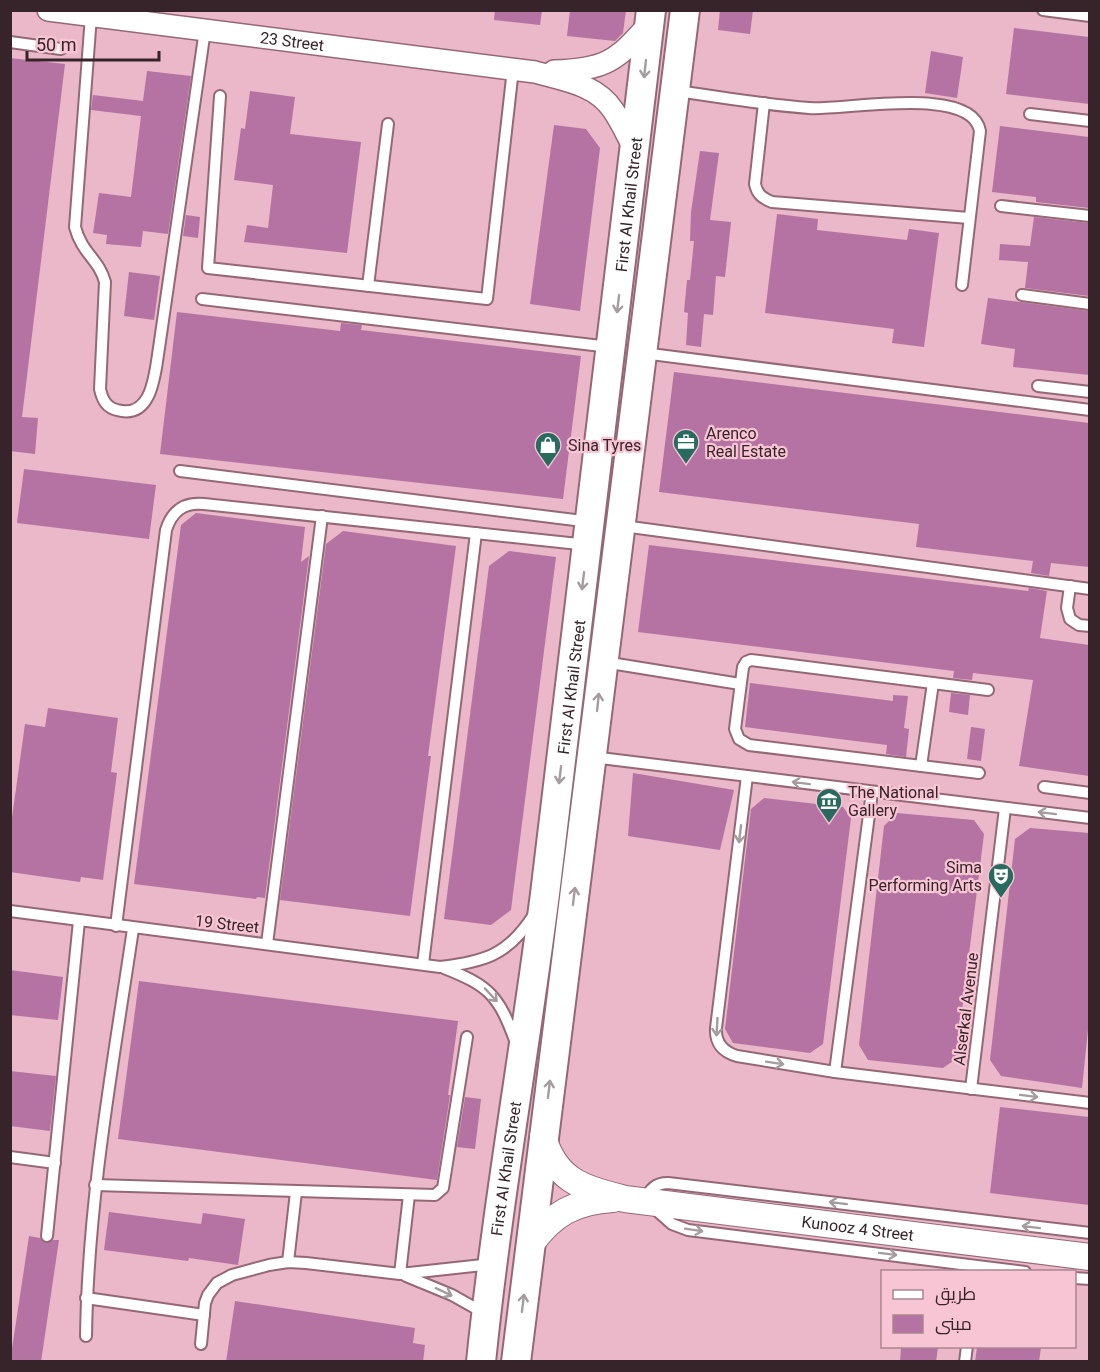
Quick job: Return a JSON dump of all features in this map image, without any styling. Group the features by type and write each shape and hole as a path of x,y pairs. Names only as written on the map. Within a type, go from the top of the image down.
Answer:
{"main road":[{"name":"First Al Khail Street","path":"516,1362 685,10"},
{"name":"First Al Khail Street","path":"481,1362 545,898 613,347 650,17"}],"street":[{"name":"23 Street","path":"48,10 535,72 576,83 597,93 613,110 636,151"},
{"name":"23 Street","path":"535,72 576,71 598,67 627,49 650,17"},
{"name":"Kunooz 4 Street","path":"543,1137 552,1160 567,1178 585,1188 635,1200 979,1260 1089,1257"},
{"name":"Kunooz 4 Street","path":"530,1245 551,1221 578,1204 594,1200 635,1200"}],"lane":[{"path":"1043,10 1089,16"},
{"path":"91,16 75,227 82,247 100,267 105,282 101,395 112,408 123,411 141,406 151,392 205,30"},
{"path":"10,42 61,49"},
{"path":"220,96 208,268 487,299 513,69"},
{"path":"675,91 828,109 905,102 946,108 970,115 977,122 980,131 962,285"},
{"path":"764,103 755,184 760,195 765,199 969,218"},
{"path":"1030,114 1089,121"},
{"path":"368,286 388,124"},
{"path":"1001,206 1089,216"},
{"path":"1022,295 1089,304"},
{"path":"202,299 613,347"},
{"path":"642,353 1089,410"},
{"path":"1038,386 1089,393"},
{"path":"180,471 590,534"},
{"path":"116,926 168,522 179,509 195,503 476,533 590,534"},
{"path":"267,944 322,516"},
{"path":"620,526 1089,588"},
{"path":"423,964 476,533"},
{"path":"1070,586 1067,608 1070,619 1079,626 1089,626"},
{"path":"979,773 749,745 739,739 735,729 744,664 751,660 988,690"},
{"path":"602,662 740,684"},
{"path":"921,766 933,683"},
{"path":"592,757 1089,818"},
{"name":"Alserkal Avenue","path":"747,776 716,1028 717,1041 725,1051 737,1056 835,1072 971,1089 1005,808"},
{"path":"1044,787 1089,793"},
{"path":"835,1072 872,792"},
{"name":"19 Street","path":"10,911 440,966 473,963 491,956 508,945 523,932 545,898"},
{"path":"47,1236 79,921"},
{"path":"86,1336 95,1185 134,928"},
{"name":"19 Street","path":"440,966 470,978 494,997 505,1013 523,1061"},
{"path":"95,1185 435,1195 443,1188 467,1037"},
{"path":"971,1089 1089,1103"},
{"path":"10,1157 55,1163"},
{"path":"635,1200 662,1183 668,1183 1089,1233"},
{"path":"288,1262 296,1192"},
{"path":"400,1274 409,1195"},
{"path":"979,1260 1017,1270"},
{"path":"201,1344 208,1295 218,1282 224,1278 269,1265 288,1262 306,1263 400,1274 493,1264"},
{"path":"400,1274 444,1291 486,1315"},
{"path":"87,1298 204,1315"}],"building":[{"path":"495,10 542,10 540,25 494,20"},
{"path":"570,10 626,10 623,33 615,41 567,36"},
{"path":"720,10 753,10 750,34 718,30"},
{"path":"1014,28 1089,37 1089,104 1006,94"},
{"path":"931,51 963,57 957,98 925,93"},
{"path":"10,58 65,64 22,417 38,418 35,454 10,451"},
{"path":"147,71 191,76 168,234 143,231 141,247 106,244 107,235 93,233 99,193 131,197 141,116 91,110 93,95 143,101"},
{"path":"250,91 295,97 290,134 361,142 347,253 244,242 247,225 268,228 273,185 234,180 241,128 245,129"},
{"path":"554,125 586,129 600,148 580,311 530,304"},
{"path":"1000,126 1089,137 1089,208 1036,202 1036,197 992,192"},
{"path":"700,151 719,153 710,220 731,222 725,277 716,276 713,315 704,314 701,347 686,345 688,313 684,312 694,241 690,241 691,212"},
{"path":"777,214 818,219 817,230 907,240 909,229 939,233 924,347 892,343 894,329 765,313"},
{"path":"186,215 200,217 198,238 183,236"},
{"path":"1034,217 1089,223 1089,296 1025,288 1028,262 999,260 1000,244 1030,246"},
{"path":"129,272 160,276 154,320 124,316"},
{"path":"988,298 1089,311 1089,375 1013,367 1015,349 981,344"},
{"path":"177,312 340,331 341,323 362,325 361,330 581,356 563,499 160,454"},
{"path":"674,372 1089,423 1089,567 1051,563 1049,576 1031,573 1033,561 916,547 919,524 659,492"},
{"path":"24,469 156,485 149,539 17,523"},
{"path":"196,513 305,527 301,562 309,556 265,898 257,897 256,899 134,884 181,525"},
{"path":"343,531 456,546 428,756 431,756 410,916 280,900 326,544"},
{"path":"649,545 1028,591 1029,588 1047,591 1040,638 1089,645 1089,776 1019,766 1033,680 973,673 972,680 953,678 954,671 638,632"},
{"path":"509,551 556,557 511,910 491,925 444,919 489,566"},
{"path":"750,683 893,701 893,695 908,696 904,728 909,729 906,757 886,754 887,745 745,727"},
{"path":"951,693 970,695 968,715 949,712"},
{"path":"48,708 118,718 111,772 117,773 103,880 81,877 80,882 10,872 10,832 25,724 45,727"},
{"path":"971,727 985,729 981,761 967,759"},
{"path":"633,773 734,790 720,850 628,836"},
{"path":"764,798 843,807 851,818 823,1044 810,1053 733,1043 725,1029 751,809"},
{"path":"897,813 974,820 984,834 956,1059 943,1068 868,1060 859,1045 884,826"},
{"path":"1030,828 1089,833 1089,1020 1082,1088 1001,1076 990,1060 1015,839"},
{"path":"10,970 63,977 58,1020 10,1015"},
{"path":"139,981 458,1021 437,1180 118,1139"},
{"path":"10,1071 56,1076 50,1131 10,1126"},
{"path":"465,1097 481,1099 475,1149 457,1147"},
{"path":"1000,1107 1089,1117 1089,1205 990,1193"},
{"path":"109,1212 201,1224 203,1213 245,1219 238,1265 104,1250"},
{"path":"29,1236 40,1238 46,1243 59,1240 41,1362 10,1362"},
{"path":"235,1301 415,1328 413,1343 425,1345 423,1362 226,1362"},
{"path":"901,1348 938,1348 936,1362 900,1362"},
{"path":"977,1348 1041,1348 1039,1362 975,1362"}],"place":[{"name":"Arenco Real Estate","path":"686,465"},
{"name":"Sina Tyres","path":"548,468"},
{"name":"The National Gallery","path":"829,824"},
{"name":"Sima Performing Arts","path":"1001,899"}]}
